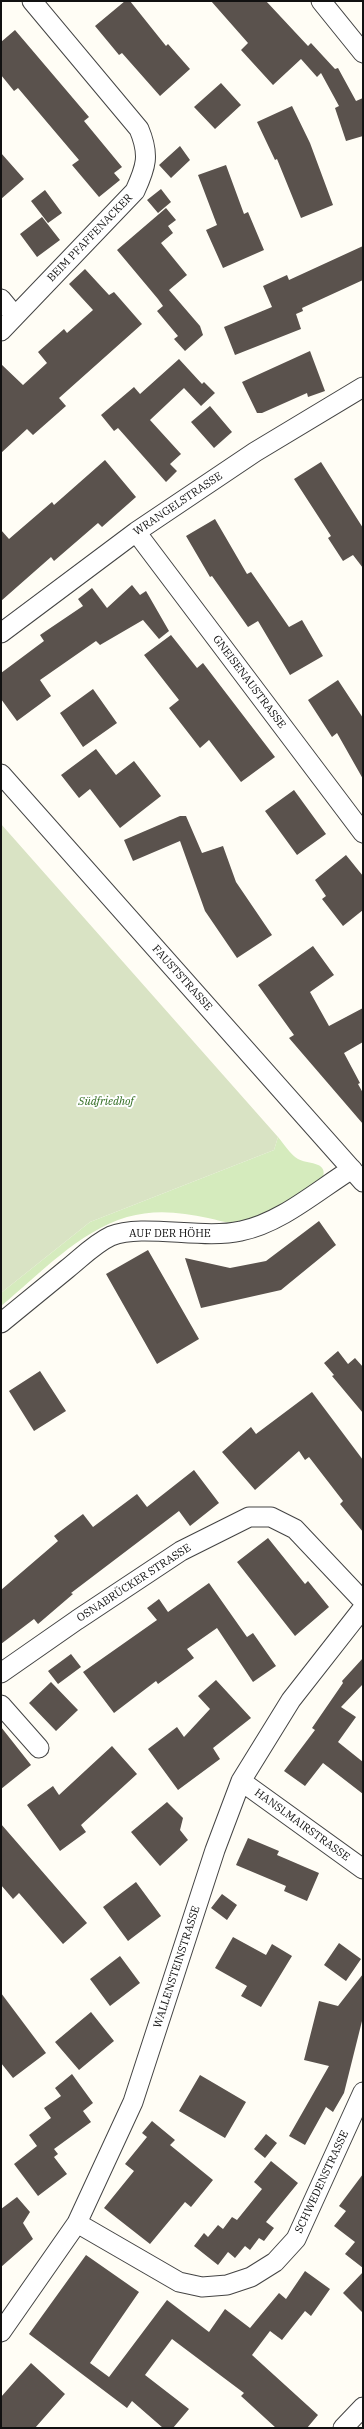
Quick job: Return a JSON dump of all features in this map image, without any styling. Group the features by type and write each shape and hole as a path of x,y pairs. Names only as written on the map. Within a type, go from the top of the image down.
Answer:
{"street":[{"name":"BEIM PFAFFENACKER","path":"1,331 135,191 145,168 146,145 139,129 32,1"},
{"path":"321,1 363,53"},
{"path":"1,299 15,316"},
{"name":"WRANGELSTRASSE","path":"1,633 136,532 255,452 363,386"},
{"name":"GNEISENAUSTRASSE","path":"136,532 363,833"},
{"name":"FAUSTSTRASSE","path":"1,774 357,1175"},
{"name":"AUF DER HÖHE","path":"1,1323 93,1247 112,1236 151,1232 198,1235 241,1231 264,1223 357,1175"},
{"name":"OSNABRÜCKER STRASSE","path":"1,1673 77,1620 181,1551 249,1518 271,1517 295,1529 363,1601"},
{"name":"WALLENSTEINSTRASSE","path":"1,2332 77,2223 133,2102 215,1850 241,1781 291,1700 363,1608"},
{"path":"1,1705 39,1748"},
{"name":"HANSLMAIRSTRASSE","path":"241,1781 363,1869"},
{"name":"SCHWEDENSTRASSE","path":"77,2223 179,2282 209,2286 227,2284 251,2277 275,2262 296,2240 363,2092"},
{"path":"343,2428 363,2407"}],"green space":[{"name":"Südfriedhof","path":"1,824 278,1137 274,1150 90,1222 1,1293"},
{"path":"278,1137 295,1157 322,1168 324,1172 323,1177 307,1189 282,1204 256,1217 238,1223 188,1214 157,1212 137,1214 109,1224 76,1243 60,1255 1,1306 1,1293 90,1222 274,1150"}],"building":[{"path":"125,1 130,1 166,46 168,44 190,69 160,96 122,53 119,55 95,26"},
{"path":"211,1 266,1 308,46 311,43 335,69 338,68 356,101 363,98 363,136 346,141 335,108 339,106 321,73 317,77 301,59 273,85 241,50 248,43"},
{"path":"15,30 89,117 84,121 122,167 114,173 120,180 99,197 72,165 79,160 18,88 14,91 1,75 1,42"},
{"path":"221,83 241,105 215,129 194,107"},
{"path":"292,106 310,143 333,205 301,218 277,159 275,160 257,122"},
{"path":"180,146 190,160 171,178 159,165"},
{"path":"1,153 24,179 1,199"},
{"path":"226,165 244,214 248,212 264,250 223,268 206,230 217,225 198,175"},
{"path":"161,189 171,202 158,213 147,200"},
{"path":"45,190 62,213 48,223 31,201"},
{"path":"166,208 176,220 168,226 173,233 161,243 187,275 169,290 200,326 203,335 185,351 174,339 178,336 157,311 163,306 117,250"},
{"path":"42,217 60,240 37,257 20,234"},
{"path":"363,246 363,280 302,308 303,311 296,314 301,329 235,355 224,327 272,307 263,286 287,275 289,280"},
{"path":"85,269 109,295 114,292 142,324 59,398 66,406 33,435 27,429 1,453 1,364 23,385 47,363 38,352 64,329 67,333 93,310 69,284"},
{"path":"310,351 325,391 308,397 307,393 262,413 257,413 242,382"},
{"path":"179,359 202,384 204,382 215,393 201,406 184,388 150,420 181,454 170,464 177,471 166,482 118,428 114,431 101,415 134,387 140,394"},
{"path":"210,406 232,432 214,448 191,422"},
{"path":"105,460 136,497 102,527 98,523 54,561 51,557 1,601 1,530 9,539 52,502 54,505"},
{"path":"321,462 363,528 363,568 353,555 343,561 328,538 331,536 294,479"},
{"path":"215,519 247,574 251,572 289,627 302,620 323,656 290,675 258,621 248,627 212,576 210,577 186,536"},
{"path":"132,585 140,595 146,591 169,631 159,639 143,620 100,645 96,641 40,680 51,696 17,721 1,699 1,673 44,641 40,635 83,606 78,599 92,588 107,608"},
{"path":"171,635 197,668 203,663 275,757 241,782 209,740 200,748 169,708 179,700 144,655"},
{"path":"338,680 363,718 363,779 337,733 332,737 308,700"},
{"path":"93,689 117,723 83,747 60,713"},
{"path":"96,749 116,775 134,761 161,796 120,828 90,789 79,798 61,775"},
{"path":"294,790 326,834 297,855 265,811"},
{"path":"180,816 186,816 202,853 223,846 236,882 272,935 237,958 205,911 180,841 133,861 124,840"},
{"path":"346,855 363,876 363,910 343,926 322,899 326,896 315,880"},
{"path":"313,946 334,975 310,992 329,1026 363,1008 363,1042 344,1053 360,1083 358,1084 363,1093 363,1124 289,1038 294,1035 258,985"},
{"path":"319,1221 336,1245 281,1290 201,1308 185,1258 230,1268 266,1261"},
{"path":"148,1250 199,1339 157,1364 106,1274"},
{"path":"338,1351 348,1364 355,1358 363,1367 363,1413 332,1376 334,1375 324,1363"},
{"path":"40,1371 66,1411 34,1431 9,1391"},
{"path":"312,1392 363,1460 363,1532 340,1504 343,1501 309,1457 305,1460 299,1451 255,1490 222,1452 251,1427 256,1434"},
{"path":"194,1470 219,1503 190,1526 179,1511 71,1593 73,1594 38,1624 34,1619 1,1644 1,1590 58,1541 54,1536 83,1514 93,1527 137,1494 147,1507"},
{"path":"268,1538 305,1584 308,1581 329,1607 295,1636 237,1562"},
{"path":"209,1583 247,1637 253,1633 276,1666 253,1682 217,1628 187,1649 194,1658 158,1684 156,1681 114,1713 83,1672 157,1620 147,1608 159,1599 168,1612"},
{"path":"71,1654 81,1667 58,1684 48,1671"},
{"path":"363,1658 363,1684 341,1707 356,1717 338,1742 363,1762 363,1794 323,1763 305,1786 284,1771 315,1730 312,1728 343,1683 342,1681"},
{"path":"216,1680 251,1718 213,1748 220,1759 178,1790 148,1749 177,1727 184,1737 210,1709 198,1696"},
{"path":"51,1682 78,1710 56,1731 29,1703"},
{"path":"1,1727 31,1765 1,1789"},
{"path":"112,1746 137,1774 81,1825 86,1832 60,1851 27,1805 53,1786 59,1795"},
{"path":"167,1802 183,1818 180,1830 188,1840 160,1866 131,1832"},
{"path":"1,1824 87,1923 63,1944 19,1893 13,1899 1,1885"},
{"path":"248,1838 279,1851 277,1855 319,1873 307,1901 284,1891 286,1886 236,1865"},
{"path":"136,1882 161,1916 128,1941 103,1907"},
{"path":"222,1894 237,1905 227,1920 211,1908"},
{"path":"233,1937 266,1955 272,1944 292,1956 261,2007 241,1996 247,1986 215,1968"},
{"path":"339,1943 361,1959 346,1981 324,1965"},
{"path":"120,1956 140,1983 110,2006 90,1979"},
{"path":"363,1974 363,2017 344,2093 333,2112 326,2107 305,2145 289,2136 329,2066 304,2060 319,2001 338,2006"},
{"path":"1,1993 46,2053 13,2078 1,2063"},
{"path":"91,2012 114,2041 79,2070 55,2042"},
{"path":"72,2074 93,2103 83,2111 91,2122 54,2149 58,2154 54,2157 67,2174 38,2196 14,2164 37,2146 29,2135 51,2118 44,2108 61,2096 55,2088"},
{"path":"200,2075 246,2102 225,2138 179,2111"},
{"path":"152,2121 175,2140 170,2145 213,2180 191,2207 185,2202 150,2244 104,2208 134,2171 125,2164 147,2137 142,2133"},
{"path":"266,2134 277,2143 265,2158 254,2149"},
{"path":"271,2161 298,2183 266,2222 274,2228 264,2241 259,2238 250,2250 245,2246 235,2258 228,2252 218,2265 194,2246 204,2233 208,2237 218,2225 223,2229 232,2217 237,2220 262,2189 254,2182"},
{"path":"363,2174 363,2268 345,2254 355,2242 334,2226 346,2211 339,2206"},
{"path":"17,2197 30,2212 23,2223 33,2239 1,2267 1,2209"},
{"path":"86,2255 139,2292 90,2363 109,2377 167,2300 209,2332 225,2309 250,2328 279,2293 286,2299 305,2271 330,2289 311,2316 305,2311 282,2340 270,2331 252,2355 318,2415 307,2428 276,2428 241,2396 244,2393 172,2339 145,2375 189,2409 173,2428 163,2428 132,2401 127,2408 29,2334"},
{"path":"363,2272 363,2313 343,2293"},
{"path":"31,2363 65,2394 35,2428 1,2428 1,2397"}]}
